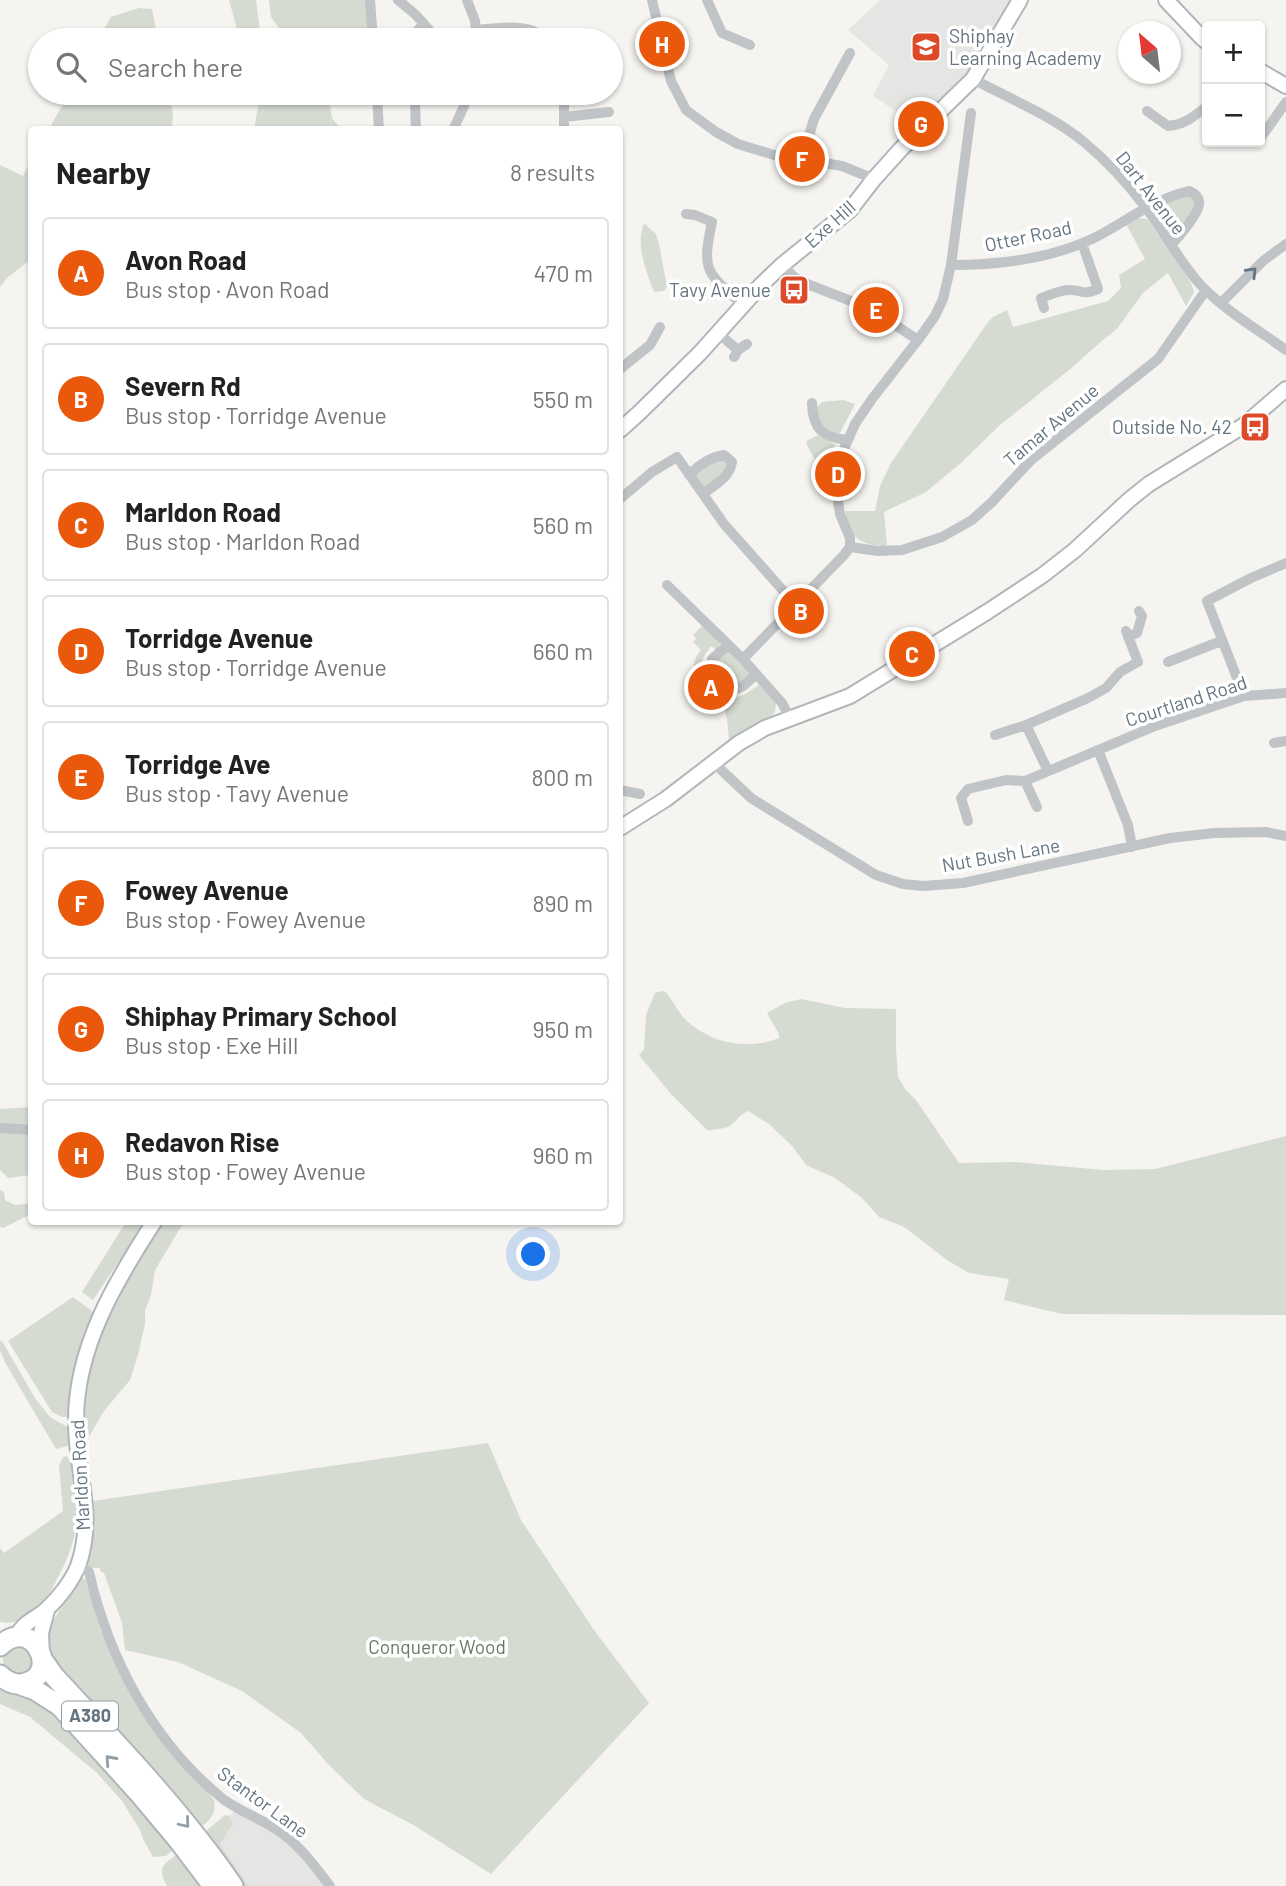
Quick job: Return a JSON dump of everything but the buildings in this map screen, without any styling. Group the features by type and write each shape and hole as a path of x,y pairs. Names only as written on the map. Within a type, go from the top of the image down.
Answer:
{"highway":[{"path":"7,1638 24,1637 32,1641 42,1657 40,1672 36,1677 30,1681 9,1680"},
{"name":"A380","path":"42,1657 54,1675 218,1863 233,1886"},
{"name":"A380","path":"9,1680 35,1690 60,1706 138,1792 213,1886"}],"street":[{"path":"370,0 372,28"},
{"path":"398,0 428,28"},
{"path":"467,0 476,28"},
{"path":"652,0 671,81 686,110 738,144 774,155 842,166 874,178"},
{"path":"707,0 722,33 750,45"},
{"name":"Exe Hill","path":"623,427 719,334 782,265 850,210 874,178 901,149 973,79 1020,0"},
{"path":"1167,0 1202,38"},
{"path":"420,28 424,24"},
{"path":"802,159 814,119 850,53"},
{"path":"1265,74 1286,86"},
{"name":"Dart Avenue","path":"973,79 1038,113 1084,142 1128,185 1184,265 1206,290 1286,350"},
{"path":"1265,132 1286,102"},
{"path":"378,105 379,126"},
{"path":"415,105 416,126"},
{"path":"455,126 464,105"},
{"path":"564,105 564,126"},
{"path":"1147,111 1168,126 1178,125 1202,110"},
{"path":"564,117 609,112"},
{"path":"743,659 850,547 850,538 840,514 837,495 838,474 847,440 872,399 918,340 943,299 951,265 971,113"},
{"name":"Otter Road","path":"951,265 1003,262 1082,243 1157,201 1189,191 1195,193 1200,206 1171,245"},
{"path":"686,214 712,222 706,256 709,270 713,278 744,306"},
{"path":"1044,308 1041,298 1063,291 1086,294 1098,289 1082,243"},
{"path":"1222,303 1263,261 1286,244"},
{"path":"782,265 802,282 869,308 918,340"},
{"name":"Tamar Avenue","path":"850,547 878,551 902,550 942,537 972,520 1031,460 1158,359 1206,290"},
{"path":"623,367 650,345 660,327"},
{"path":"719,334 740,350"},
{"path":"623,826 666,799 739,743 765,728 850,696 1021,590 1075,550 1149,484 1243,426 1286,388"},
{"path":"812,404 815,420 823,433 828,437 847,440"},
{"path":"689,475 716,456 724,455 732,462 727,476 703,494"},
{"path":"623,496 652,472 677,457 724,524 795,604"},
{"path":"1244,696 1207,601 1286,563"},
{"path":"667,585 743,659 782,703 790,718"},
{"path":"995,735 1026,725 1088,698 1106,688 1120,672 1138,663 1127,634 1137,633 1142,616 1139,611"},
{"path":"1168,662 1221,641"},
{"path":"727,646 712,659 713,674 721,685 729,689 736,688 756,674"},
{"name":"Courtland Road","path":"968,821 960,790 1006,780 1025,781 1155,726 1244,696 1286,693"},
{"path":"1026,725 1048,771"},
{"path":"1274,743 1286,741"},
{"path":"1098,750 1128,825 1132,847"},
{"name":"Nut Bush Lane","path":"714,763 751,798 876,875 903,884 923,886 963,883 1170,838 1214,833 1266,832 1286,836"},
{"path":"1025,781 1037,807"},
{"path":"623,791 640,794"},
{"path":"0,1128 28,1130"},
{"name":"Marldon Road","path":"7,1638 47,1609 67,1585 78,1565 86,1516 77,1449 77,1396 87,1351 102,1311 152,1225"},
{"name":"Stantor Lane","path":"78,1565 89,1572 103,1624 116,1656 135,1694 157,1728 215,1792 238,1809 282,1833 295,1844 330,1886"},
{"name":"Marldon Road","path":"42,1657 41,1633 47,1609"}],"shaded area":[{"name":"Shiphay Learning Academy","path":"880,0 1011,0 968,75 934,106 930,105 927,108 929,111 916,124 873,96 889,65 848,30"},
{"path":"235,1811 262,1824 293,1845 325,1886 248,1886 220,1844 233,1824 229,1816"}],"green space":[{"path":"229,0 256,0 260,28 237,28"},
{"path":"269,0 367,0 368,28 279,28 271,17"},
{"path":"139,8 152,9 156,28 105,28 111,17"},
{"path":"62,105 171,105 173,113 172,126 51,126"},
{"path":"258,105 330,105 332,118 339,126 255,126"},
{"path":"0,165 23,176 28,166 28,261 0,287"},
{"path":"1189,191 1199,199 1171,245 1146,208"},
{"path":"1138,218 1147,219 1191,283 1194,292 1186,306 1168,273 1143,293 1117,329 1000,425 961,463 926,492 884,512 887,546 858,539 850,528 845,511 875,511 880,486 891,463 988,322 1007,310 1013,327 1108,301 1121,288 1119,275 1145,259 1126,224"},
{"path":"644,223 656,234 659,244 667,287 664,291 654,292 645,266 641,249"},
{"path":"843,400 855,404 840,433 833,434 821,425 815,409 822,402"},
{"path":"818,435 835,444 828,479 806,443"},
{"path":"716,456 732,462 703,494 689,475"},
{"path":"703,625 720,645 716,650 711,646 701,663 703,679 710,690 721,697 734,698 759,685 776,702 775,712 771,717 729,740 723,707 700,682 694,667 695,659 701,650 693,642 696,639 693,635"},
{"path":"727,646 756,674 743,685 721,685 712,659"},
{"path":"666,992 682,1016 705,1034 742,1044 779,1038 767,1013 785,1003 801,999 845,1008 896,1009 898,1077 959,1163 1016,1162 1103,1170 1155,1169 1286,1136 1286,1315 1062,1314 1004,1300 1009,1279 969,1273 904,1227 879,1217 862,1198 835,1178 806,1165 792,1146 769,1124 748,1111 728,1127 707,1130 670,1093 639,1055 644,1049 646,1015 655,993"},
{"path":"28,1107 28,1126 0,1124 0,1109"},
{"path":"0,1132 28,1133 28,1175 8,1178 0,1170"},
{"path":"0,1190 4,1192 5,1200 15,1205 28,1203 28,1216 0,1227"},
{"path":"124,1225 143,1225 93,1300 82,1292"},
{"path":"159,1225 182,1225 155,1270 138,1355 130,1380 104,1411 87,1440 80,1442 79,1424 93,1347 114,1301"},
{"path":"73,1297 96,1314 71,1417 62,1417 52,1412 8,1341"},
{"path":"2,1341 35,1398 50,1417 69,1428 70,1442 67,1446 56,1449 6,1364 0,1351"},
{"name":"Conqueror Wood","path":"488,1443 521,1520 594,1630 649,1703 491,1874 415,1826 364,1799 301,1733 242,1691 178,1662 125,1650 122,1623 104,1573 100,1568 87,1565 93,1532 93,1501"},
{"path":"66,1456 73,1470 77,1505 75,1533 67,1559 47,1600 39,1609 18,1621 0,1622 0,1548 4,1553 63,1511 59,1466"},
{"path":"85,1579 100,1629 131,1694 214,1800 213,1814 196,1831 54,1668 45,1640 54,1619 78,1580"},
{"path":"28,1644 37,1665 20,1678 6,1671 3,1658 10,1646"},
{"path":"0,1684 38,1695 176,1847 166,1856 153,1857 122,1801 97,1773 30,1717 0,1704"},
{"path":"225,1815 229,1816 233,1824 220,1844 248,1886 236,1886 200,1836"},
{"path":"180,1852 205,1886 167,1886 162,1874 163,1866"}],"place":[{"name":"Redavon Rise","path":"662,44"},
{"name":"Shiphay Learning Academy","path":"926,47"},
{"name":"Shiphay Primary School","path":"921,124"},
{"name":"Fowey Avenue","path":"802,159"},
{"name":"Tavy Avenue","path":"794,290"},
{"name":"Torridge Ave","path":"876,310"},
{"name":"Outside No. 42","path":"1255,427"},
{"name":"Torridge Avenue","path":"838,474"},
{"name":"Severn Rd","path":"801,611"},
{"name":"Marldon Road","path":"912,654"},
{"name":"Avon Road","path":"711,687"}]}
